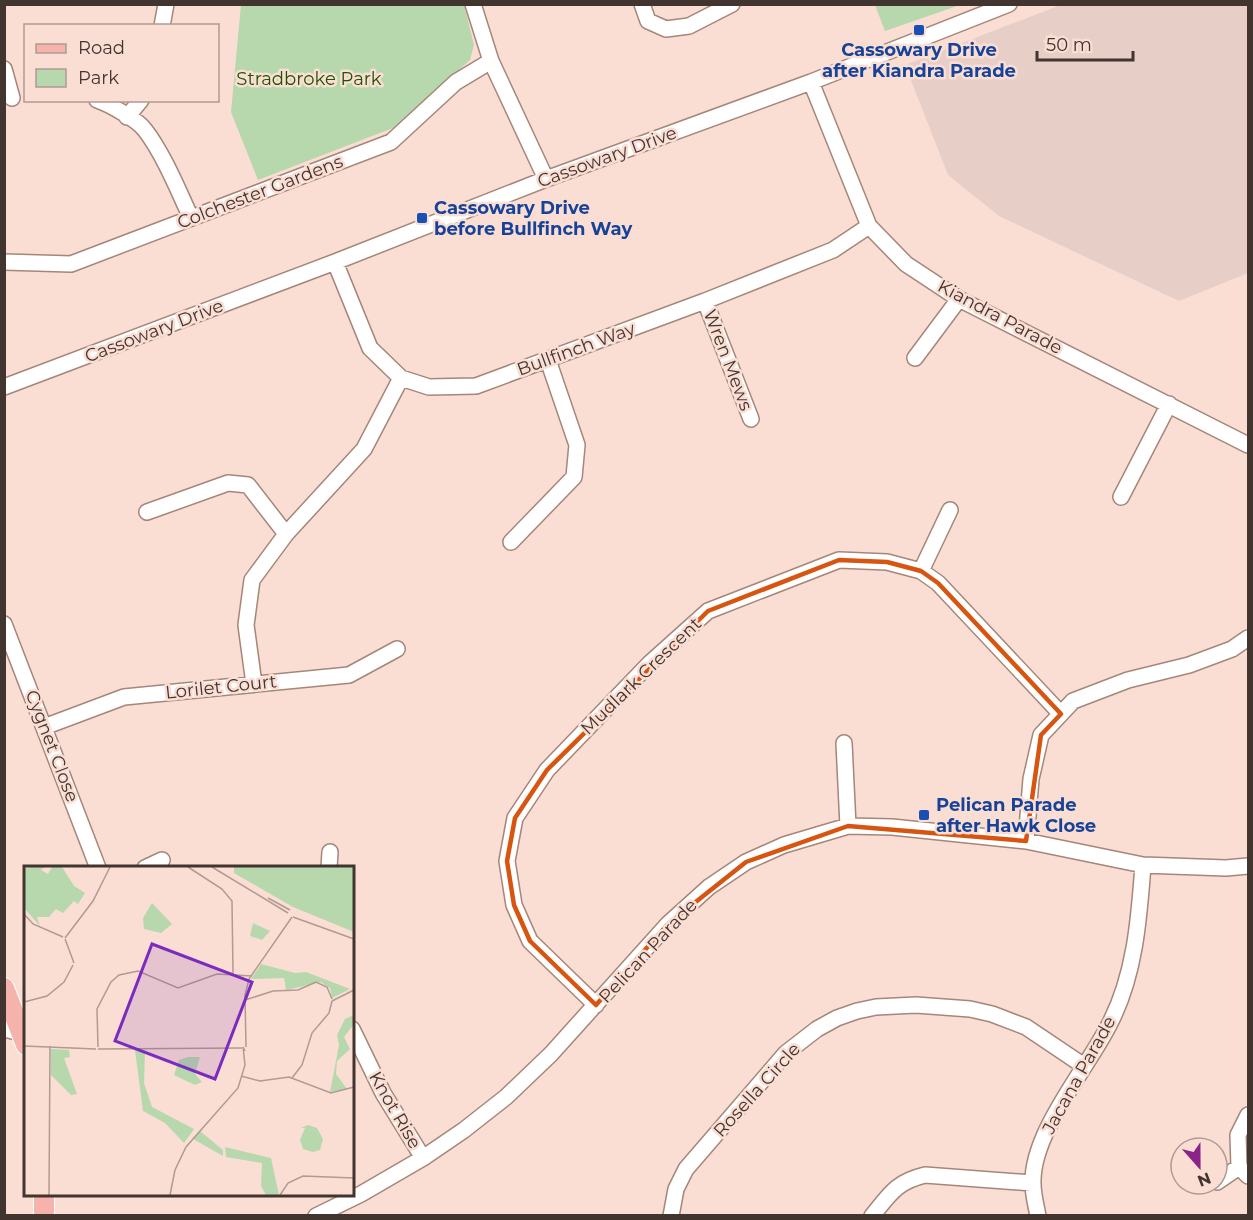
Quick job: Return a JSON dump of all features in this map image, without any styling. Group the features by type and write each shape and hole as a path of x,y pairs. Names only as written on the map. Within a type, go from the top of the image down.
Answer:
{"main road":[{"path":"6,995 17,1036"},
{"path":"44,1196 44,1215"}],"street":[{"path":"162,24 166,4"},
{"path":"473,4 491,61 546,179"},
{"path":"642,4 648,21 666,29 689,26 732,4"},
{"name":"Cassowary Drive","path":"4,387 335,262 546,179 811,82 1009,4"},
{"name":"Colchester Gardens","path":"4,262 70,264 392,142 456,82 491,61"},
{"path":"4,69 14,98"},
{"name":"Kiandra Parade","path":"811,82 869,226 906,264 959,299 1248,445"},
{"path":"103,102 144,128 192,218"},
{"path":"127,117 139,102"},
{"name":"Bullfinch Way","path":"335,262 370,348 401,378 429,387 476,386 705,301 833,250 869,226"},
{"path":"915,358 959,299"},
{"name":"Wren Mews","path":"705,301 750,419"},
{"path":"511,542 574,477 577,445 548,360"},
{"path":"254,684 246,625 252,580 286,534 364,449 401,378"},
{"path":"1121,497 1169,404"},
{"path":"147,512 228,483 248,485 286,534"},
{"path":"921,571 950,510"},
{"name":"Mudlark Crescent","path":"596,1005 530,941 514,904 507,861 515,819 547,770 650,663 708,610 839,560 887,562 921,571 938,582 1061,714"},
{"name":"Cygnet Close","path":"4,624 98,866"},
{"path":"1026,841 1031,779 1041,735 1073,701 1128,680 1189,665 1232,649 1248,638"},
{"name":"Lorilet Court","path":"44,727 124,697 349,675 397,649"},
{"path":"844,743 848,826"},
{"name":"Pelican Parade","path":"316,1215 361,1194 423,1158 464,1130 506,1096 551,1054 668,924 709,887 746,862 784,845 848,826 892,827 1026,841 1143,865 1226,868 1248,866"},
{"path":"148,866 162,861"},
{"name":"Jacana Parade","path":"1038,1215 1032,1183 1040,1145 1110,1025 1131,964 1138,924 1143,865"},
{"name":"Rosella Circle","path":"671,1215 676,1189 686,1169 786,1053 817,1029 837,1018 876,1007 916,1005 970,1009 992,1014 1026,1027 1084,1066"},
{"name":"Knot Rise","path":"354,1033 383,1093 423,1158"},
{"path":"1229,1178 1244,1172 1238,1135 1248,1115"},
{"path":"872,1215 902,1183 925,1175 1032,1183"}],"highlighted area":[{"path":"839,560 887,562 921,571 938,583 1061,714 1041,735 1026,841 848,826 746,862 668,924 596,1005 530,941 514,905 507,861 515,818 547,770 708,611"}],"shaded area":[{"path":"1063,4 1248,5 1248,273 1179,301 999,216 948,175 905,65"}],"green space":[{"path":"875,4 960,5 885,31"},
{"name":"Stradbroke Park","path":"241,5 464,5 474,45 470,60 393,128 258,180 231,112"}],"place":[{"name":"Cassowary Drive after Kiandra Parade","path":"919,30"},
{"name":"Cassowary Drive before Bullfinch Way","path":"422,218"},
{"name":"Pelican Parade after Hawk Close","path":"924,815"}]}
